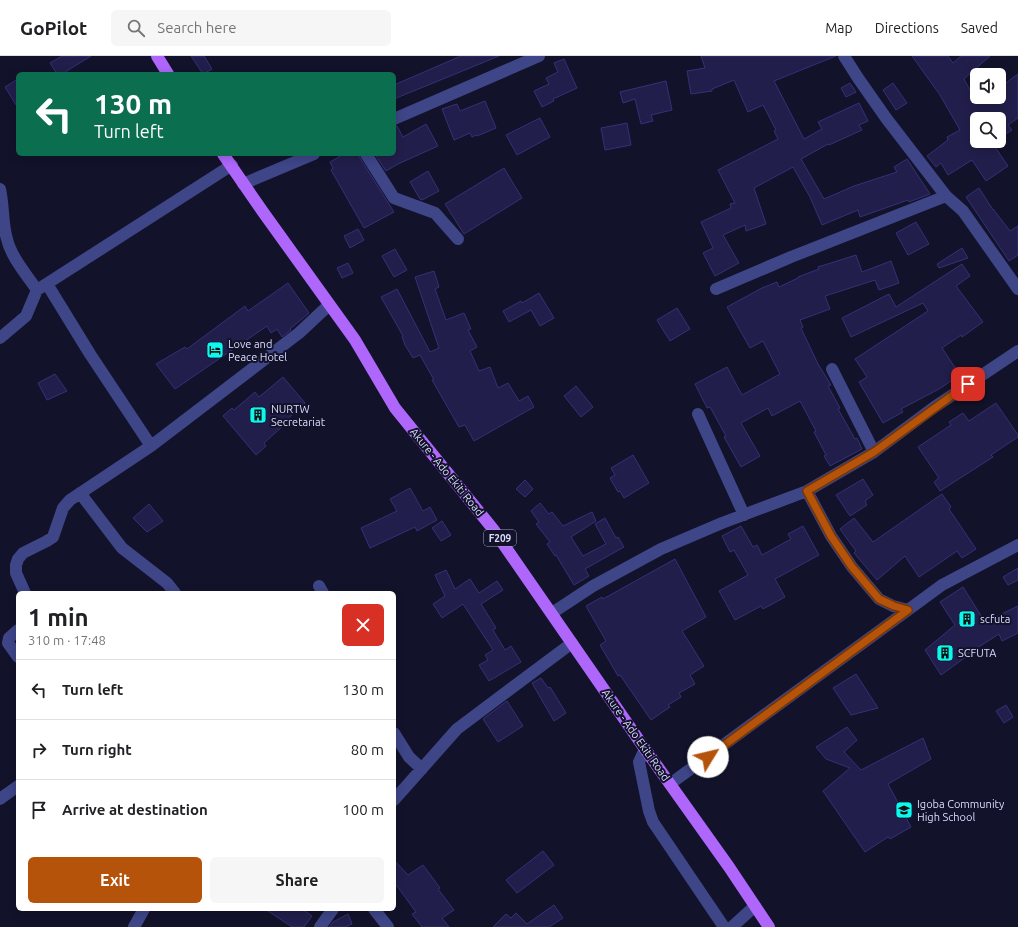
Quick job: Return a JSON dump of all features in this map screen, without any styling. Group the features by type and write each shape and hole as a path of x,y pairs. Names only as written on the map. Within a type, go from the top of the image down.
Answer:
{"main road":[{"path":"157,56 167,72"},
{"name":"Akure - Ado Ekiti Road","path":"225,156 355,340 395,408 493,529 769,927"}],"street":[{"path":"396,118 539,56"},
{"path":"844,56 882,112 946,196 963,211 1018,289"},
{"path":"244,184 309,156"},
{"path":"367,156 394,198 435,213 458,239"},
{"path":"0,338 26,316 42,287 232,165"},
{"path":"0,189 3,202 4,227 7,241 13,254 42,287 94,360 151,446"},
{"path":"716,289 791,257 946,196"},
{"path":"24,591 16,573 18,558 23,553 53,537 63,508 70,500 151,446 298,333 329,305"},
{"path":"552,613 593,586 661,549 807,491 874,452 933,408 1018,351"},
{"path":"832,369 874,452"},
{"path":"698,414 744,515"},
{"path":"807,491 831,536 852,567 879,599 894,606 908,610"},
{"path":"80,493 122,548 167,583 173,591"},
{"path":"670,784 942,585 1018,545"},
{"path":"16,632 9,638 8,642 16,653"},
{"path":"396,798 457,729 572,644"},
{"path":"396,735 409,757 422,769"},
{"path":"645,749 639,762 649,811 653,822 724,927"},
{"path":"0,799 16,787"},
{"path":"732,927 755,906"},
{"path":"134,927 143,911"},
{"path":"320,927 332,911"},
{"path":"376,911 388,927"}],"building":[{"path":"62,56 91,56 65,72 56,72 50,63"},
{"path":"191,56 204,56 212,69 207,72 202,72"},
{"path":"461,56 499,56 396,98 396,84"},
{"path":"701,56 836,56 774,81 804,139 822,129 818,122 859,103 868,121 859,125 862,130 829,145 828,144 801,159 824,199 854,186 897,172 894,167 907,159 930,194 860,217 858,210 822,225 810,197 793,167 754,188 766,224 746,231 745,225 723,235 739,263 715,276 703,253 713,248 701,222 731,208 730,204 735,203 718,170 778,139 774,131 776,130 763,105 748,112 734,80 712,89 712,91 691,94 687,71 705,68"},
{"path":"912,56 948,56 953,63 961,56 990,56 976,68 970,68 970,74 964,79 970,90 970,104 1006,104 1006,83 1018,74 1018,118 1008,125 1012,130 1006,134 1006,112 970,112 970,148 996,148 1008,166 986,181 972,160 948,175 941,163 936,167 927,156 948,140 947,137 960,130 940,95"},
{"path":"564,59 577,88 553,99 554,101 542,107 534,91 549,84 546,78 558,72 554,63"},
{"path":"16,80 16,105 5,87"},
{"path":"666,81 672,110 651,115 653,121 641,124 635,99 623,103 620,92"},
{"path":"850,83 856,92 846,97 841,88"},
{"path":"893,83 907,103 896,110 883,90"},
{"path":"485,101 496,128 477,136 472,137 470,133 454,140 442,109 457,104 460,111"},
{"path":"540,118 550,137 517,155 506,135"},
{"path":"627,123 631,145 605,150 601,128"},
{"path":"426,124 438,146 386,171 376,156 396,156 396,126 403,137"},
{"path":"340,156 360,156 394,212 364,228 331,170 333,168 330,162"},
{"path":"504,168 522,198 464,234 445,204"},
{"path":"428,171 439,191 422,200 410,182"},
{"path":"979,188 993,210 1010,231 1018,226 1018,255 1009,261 966,197"},
{"path":"916,222 929,244 908,255 896,233"},
{"path":"358,229 364,240 350,248 344,236"},
{"path":"962,248 968,258 939,268 937,264"},
{"path":"395,249 407,270 394,277 382,256"},
{"path":"856,255 862,272 891,261 899,283 879,290 875,280 825,296 830,309 800,320 803,327 801,328 818,364 831,385 828,386 840,408 838,409 855,439 857,438 862,449 830,466 814,432 816,431 800,401 772,416 768,408 741,423 760,456 741,467 724,437 726,436 710,407 707,408 695,384 727,367 742,395 780,374 763,341 750,348 727,307 762,288 777,282 779,287 798,277 819,269 818,267"},
{"path":"348,263 353,273 342,278 337,268"},
{"path":"962,264 970,276 956,286 983,322 962,337 961,335 942,348 960,375 939,389 901,409 903,412 883,423 859,382 867,377 855,359 928,311 923,303 851,337 842,318 889,294 896,307"},
{"path":"434,271 439,287 435,289 446,320 464,313 471,329 468,330 477,347 470,351 479,371 490,367 498,388 508,383 519,401 528,396 534,407 474,441 465,425 459,427 432,380 434,380 420,355 413,358 405,345 403,336 381,297 397,289 430,352 439,348 415,277"},
{"name":"Love and Peace Hotel","path":"288,283 309,313 290,329 291,330 282,337 277,329 271,333 267,326 175,389 156,364 185,347 187,349 245,306 248,311"},
{"path":"539,293 554,318 540,326 531,310 509,322 503,311 521,301 522,303"},
{"path":"677,308 690,329 670,341 657,320"},
{"path":"55,374 67,391 47,400 38,383"},
{"name":"NURTW Secretariat","path":"283,377 305,403 264,443 266,446 256,455 223,416 232,408 234,410 255,392 259,397"},
{"path":"576,386 593,407 581,417 564,396"},
{"path":"996,403 1018,437 991,455 993,457 940,491 934,482 939,478 918,447 951,425 949,422 963,413 969,421"},
{"path":"633,455 649,483 624,498 620,491 618,492 610,478 615,475 611,468"},
{"path":"863,479 873,495 865,501 867,505 850,516 836,495"},
{"path":"525,480 533,489 525,497 516,489"},
{"path":"410,488 423,511 430,507 437,520 417,531 415,527 370,548 361,528 397,511 390,499"},
{"path":"942,494 951,507 949,509 976,549 962,558 957,551 919,577 905,556 877,580 854,553 856,551 840,529 854,518 873,542"},
{"path":"540,503 549,514 552,512 563,526 592,512 596,521 571,537 583,556 606,544 595,524 605,518 616,538 618,537 624,547 585,569 589,576 574,585 556,555 555,556 547,544 550,542 536,524 539,522 531,511"},
{"path":"149,504 163,521 147,532 133,518"},
{"path":"442,521 451,535 441,541 432,528"},
{"path":"741,526 753,547 757,545 762,555 791,539 788,534 803,526 819,555 775,579 785,597 763,609 761,606 735,620 719,591 748,575 734,550 730,552 722,536"},
{"path":"675,559 706,617 682,631 704,666 690,675 695,684 679,693 681,697 668,705 670,707 651,720 620,675 618,676 600,645 606,641 586,606 602,597 603,599"},
{"name":"scfuta","path":"1018,568 1018,580 1008,585 1003,577"},
{"path":"446,570 455,589 470,579 479,593 497,581 503,590 481,604 496,628 493,630 505,650 511,646 521,662 489,681 479,665 488,660 485,655 493,650 463,604 442,618 433,604 445,596 435,575"},
{"path":"963,587 985,622 1018,606 1018,633 1002,641 999,634 966,655 967,656 941,675 925,650 955,625 940,602"},
{"path":"856,674 878,708 851,715 833,688"},
{"path":"541,678 548,688 550,687 566,713 554,721 532,683"},
{"path":"507,701 523,726 498,742 483,719"},
{"path":"1006,705 1013,717 1004,723 996,711"},
{"path":"847,727 857,740 844,752 861,770 923,738 931,759 888,784 911,827 890,839 888,837 865,852 823,791 850,768 826,759 816,747"},
{"path":"543,851 554,865 517,893 506,880"},
{"path":"396,862 408,875 423,865 440,888 438,889 454,910 442,918 449,927 422,927 412,914 416,912 396,885"},
{"path":"554,905 563,918 549,927 493,927 506,914 511,918 516,913 527,924"},
{"path":"268,911 305,911 312,916 304,927 292,927"},
{"path":"348,914 352,924 345,927 329,927 333,922"}],"place":[{"name":"Love and Peace Hotel","path":"215,350"},
{"name":"NURTW Secretariat","path":"258,415"},
{"name":"scfuta","path":"967,619"},
{"name":"SCFUTA","path":"945,653"},
{"name":"Igoba Community High School","path":"904,810"}],"route":[{"path":"708,757 908,610 894,606 879,599 852,567 831,536 807,491 874,452 968,384"}]}
